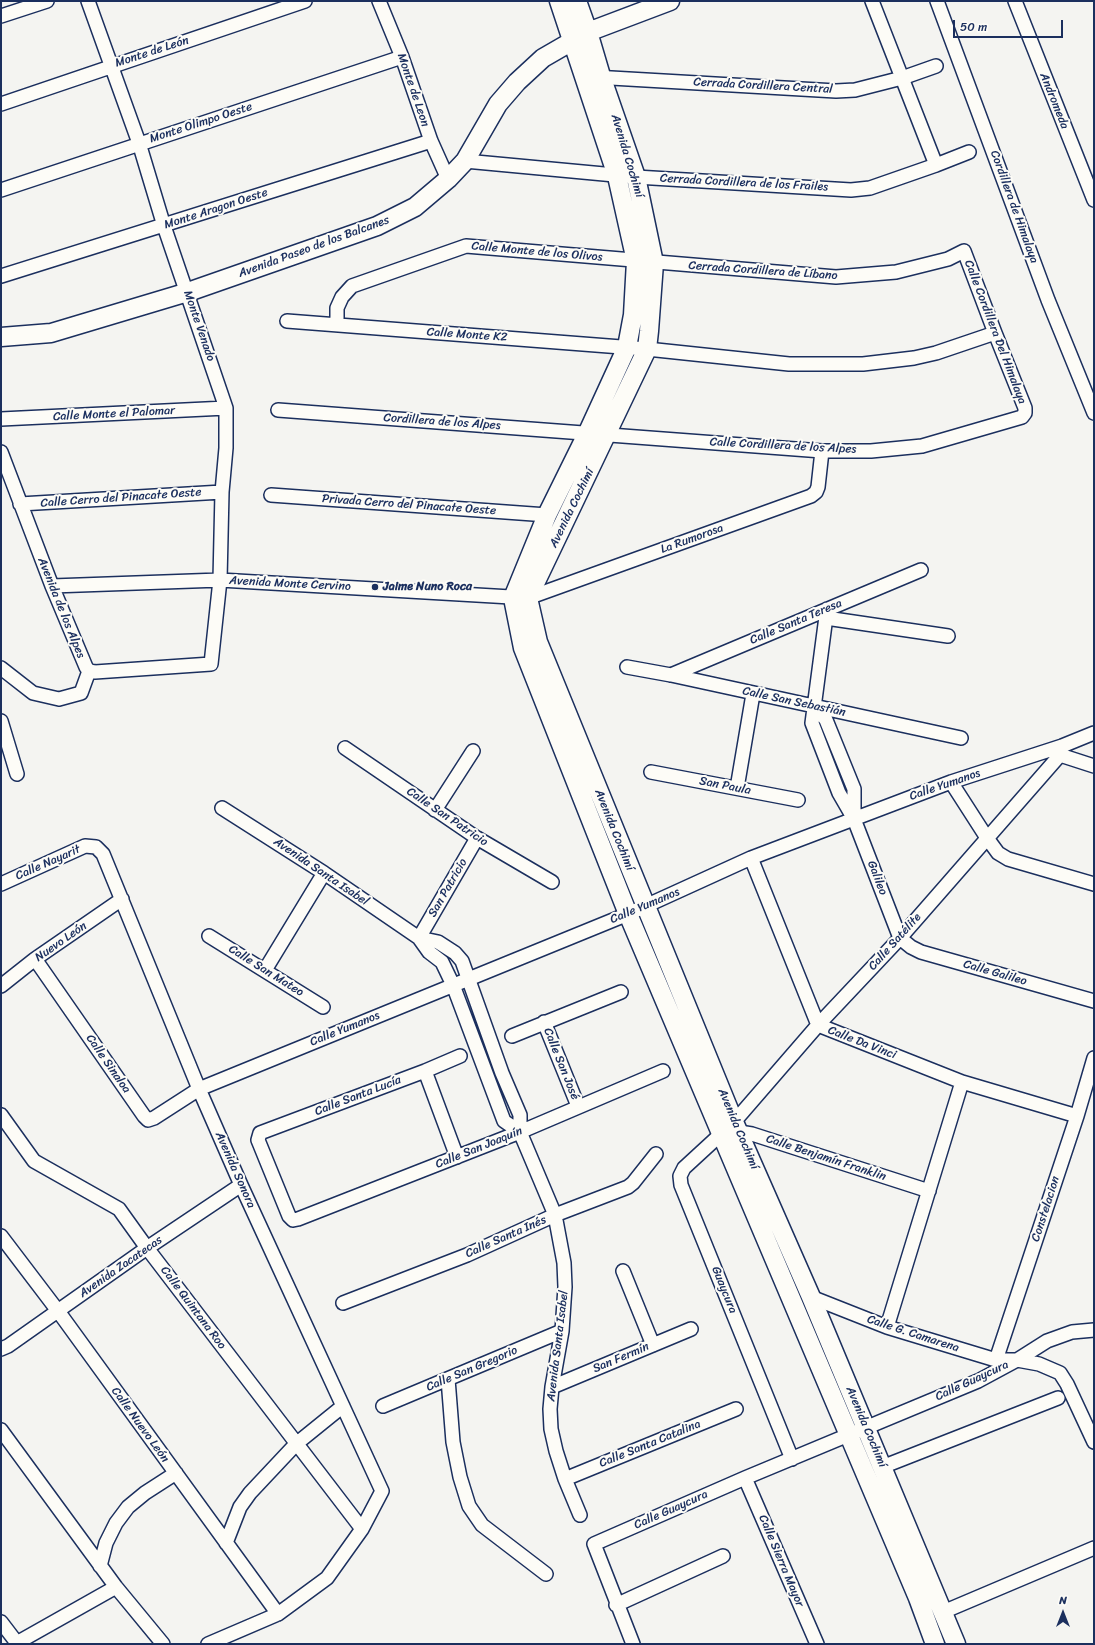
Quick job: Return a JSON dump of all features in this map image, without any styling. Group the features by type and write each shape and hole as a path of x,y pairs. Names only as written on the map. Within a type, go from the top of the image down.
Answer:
{"street":[{"path":"1,16 47,1"},
{"name":"Monte Venado","path":"88,1 139,143 164,226 188,292 226,408 226,448 222,492 220,580 211,664"},
{"name":"Monte de León","path":"1,104 304,1"},
{"name":"Monte de Leon","path":"379,1 402,57 431,141 448,179"},
{"name":"Avenida Cochimí","path":"559,1 581,36"},
{"name":"Avenida Cochimí","path":"577,1 581,36 593,77 636,261 633,315 627,347 588,432 547,515 521,598 523,648 628,914 811,1297 956,1644"},
{"name":"Avenida Paseo de los Balcanes","path":"1,337 51,333 188,292 377,226 415,206 448,179 465,161 502,98 543,58 581,36 670,1"},
{"path":"872,1 936,165"},
{"name":"Cordillera de Himalaya","path":"937,1 1048,300 1094,413"},
{"name":"Andromeda","path":"1015,1 1094,200"},
{"name":"Monte Olimpo Oeste","path":"1,190 402,57"},
{"name":"Cerrada Cordillera Central","path":"593,77 836,91 855,90 902,78 936,66"},
{"name":"Avenida Cochimí","path":"593,77 636,177 654,263 647,349 607,434 521,598 645,906 849,1434 918,1598 935,1644"},
{"name":"Monte Aragon Oeste","path":"1,276 431,141"},
{"name":"Cerrada Cordillera de los Frailes","path":"465,161 617,176 851,190 870,188 969,152"},
{"name":"Calle Monte de los Olivos","path":"337,325 337,308 342,297 352,286 459,247 473,246 654,263"},
{"name":"Cerrada Cordillera de Líbano","path":"654,263 836,277 896,272 948,259 964,251"},
{"name":"Calle Cordillera Del Himalaya","path":"964,251 1025,408 1025,413"},
{"name":"Calle Monte K2","path":"287,322 627,347 789,364 863,364 914,358 995,333"},
{"name":"Calle Monte el Palomar","path":"1,419 226,408"},
{"name":"Cordillera de los Alpes","path":"278,410 607,434"},
{"name":"Calle Cordillera de los Alpes","path":"607,434 822,451 871,451 922,446 1022,417 1025,413"},
{"name":"La Rumorosa","path":"521,598 811,496 816,492 818,487 822,451"},
{"name":"Avenida de los Alpes","path":"1,452 52,586 89,671 95,672 211,664"},
{"name":"Calle Cerro del Pinacate Oeste","path":"20,504 222,492"},
{"name":"Privada Cerro del Pinacate Oeste","path":"272,495 547,515"},
{"name":"Calle Santa Teresa","path":"671,675 827,613 921,570"},
{"name":"Avenida Monte Cervino","path":"52,586 220,580 521,598"},
{"path":"815,706 827,613 948,636"},
{"name":"Calle San Sebastián","path":"627,667 671,675 961,738"},
{"path":"1,668 33,693 59,699 81,693 89,671"},
{"path":"737,788 753,694"},
{"name":"Galileo","path":"815,706 826,720 854,789 854,819 900,938"},
{"path":"1,722 17,774"},
{"name":"Calle Yumanos","path":"199,1090 628,914 751,858 951,782 1061,751 1094,733"},
{"name":"Calle San Patricio","path":"345,748 477,838 552,882"},
{"path":"435,810 473,751"},
{"path":"1061,751 1094,766"},
{"name":"Calle Satélite","path":"731,1129 818,1025 900,938 1061,751"},
{"name":"San Paula","path":"651,772 798,800"},
{"path":"951,782 986,838 998,853 1008,859 1094,884"},
{"name":"Avenida Santa Isabel","path":"222,808 324,873 419,938 429,952 442,962 453,985 504,1121 520,1132"},
{"name":"San Patricio","path":"419,938 477,838"},
{"name":"Calle Nayarit","path":"1,884 85,846 96,847"},
{"name":"Avenida Sonora","path":"96,847 103,854 199,1090 241,1185 382,1491 362,1529"},
{"name":"Calle Da Vinci","path":"751,858 818,1025 962,1082 1077,1116"},
{"path":"265,970 324,873"},
{"name":"Nuevo León","path":"1,986 35,959 122,900"},
{"name":"Calle San Mateo","path":"209,936 323,1007"},
{"name":"Avenida Santa Isabel","path":"419,938 438,942 455,953 462,961 502,1073 520,1115 520,1132 555,1215 564,1263 565,1286 562,1331 552,1387 550,1409 551,1429 565,1479 580,1515"},
{"name":"Calle Galileo","path":"900,938 911,947 921,952 1094,1000"},
{"name":"Calle Sinaloa","path":"35,959 148,1120 154,1118 199,1090"},
{"path":"512,1036 621,992"},
{"name":"Calle San José","path":"544,1022 578,1106"},
{"name":"Calle Santa Lucía","path":"293,1220 289,1216 258,1140 260,1133 425,1071 460,1056"},
{"name":"Constelacion","path":"996,1360 1077,1116 1094,1058"},
{"path":"425,1071 457,1157"},
{"name":"Calle San Joaquín","path":"293,1220 520,1132 663,1071"},
{"path":"488,1078 502,1073"},
{"path":"887,1327 962,1082"},
{"name":"Calle Quintana Roo","path":"1,1115 34,1161 119,1209 147,1248 362,1529"},
{"name":"Calle Benjamín Franklin","path":"731,1129 752,1134 929,1191"},
{"name":"Guaycura","path":"731,1129 684,1168 680,1176 681,1185 792,1459"},
{"name":"Calle Santa Inés","path":"343,1303 467,1255 555,1215 628,1186 633,1183 656,1154"},
{"name":"Avenida Zacatecas","path":"1,1349 8,1346 58,1312 147,1248 241,1185"},
{"name":"Calle Nuevo León","path":"1,1236 278,1614"},
{"path":"622,1271 653,1345"},
{"name":"Calle G. Camarena","path":"811,1297 887,1327 996,1360 1017,1360 1039,1364 1060,1373 1067,1384 1094,1442"},
{"name":"San Fermín","path":"552,1387 690,1329"},
{"name":"Calle Guaycura","path":"616,1605 594,1544 745,1478 978,1381 1017,1360 1047,1341 1072,1332 1094,1330"},
{"name":"Calle San Gregorio","path":"383,1406 562,1331"},
{"path":"448,1379 453,1442 460,1476 469,1506 482,1525 546,1574"},
{"path":"882,1466 1058,1398"},
{"path":"226,1543 243,1502 250,1493 296,1444 343,1406"},
{"name":"Calle Santa Catalina","path":"565,1479 736,1409"},
{"path":"1,1430 100,1566 163,1644"},
{"path":"100,1566 106,1543 116,1523 128,1507 145,1493 176,1473"},
{"name":"Calle Sierra Mayor","path":"745,1478 817,1644"},
{"path":"208,1644 278,1614 327,1578 362,1529"},
{"path":"943,1612 1094,1548"},
{"path":"633,1644 616,1605 724,1556"},
{"path":"1,1622 16,1644 116,1587"}],"place":[{"name":"Jaime Nuno Roca","path":"375,587"}]}
